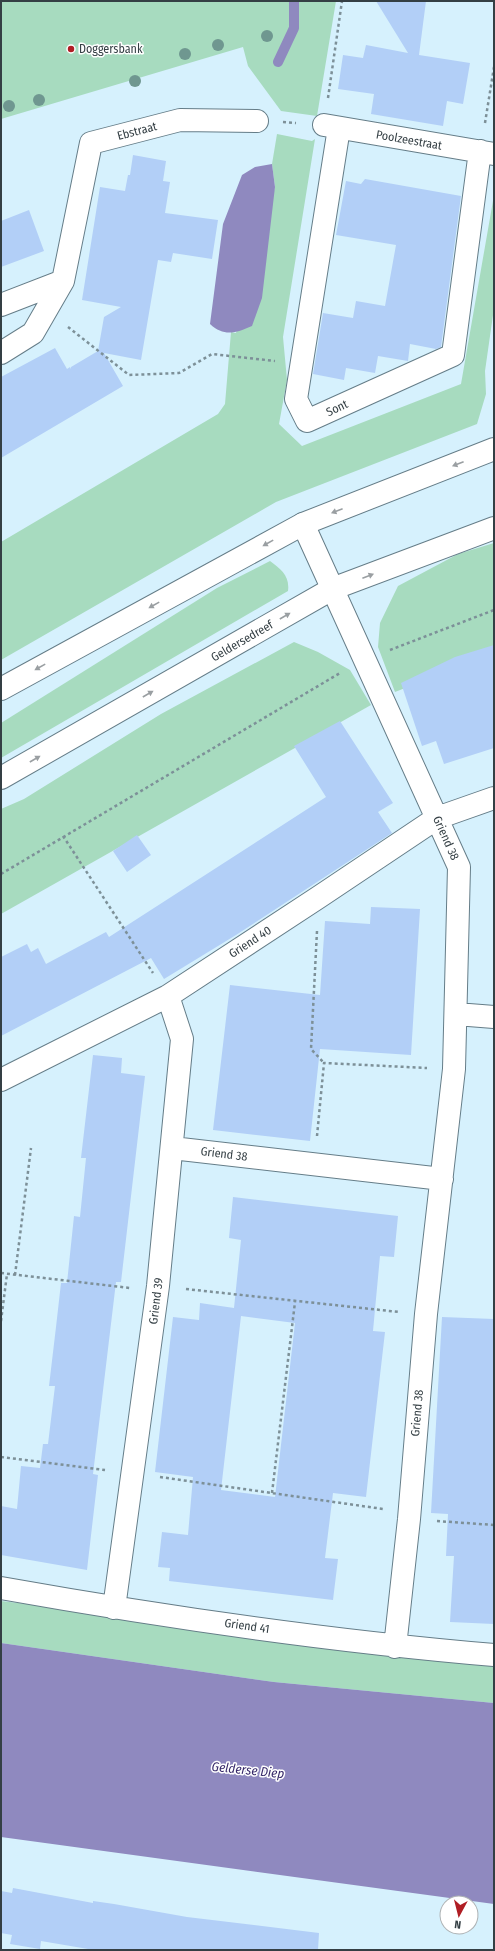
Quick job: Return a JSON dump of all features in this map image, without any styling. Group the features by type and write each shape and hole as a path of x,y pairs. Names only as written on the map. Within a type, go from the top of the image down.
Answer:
{"street":[{"name":"Ebstraat","path":"1,352 32,333 63,281 91,143 180,120 257,121"},
{"name":"Poolzeestraat","path":"332,126 487,153"},
{"name":"Sont","path":"332,126 296,398 307,422 453,355 487,153"},
{"path":"1,305 63,281"},
{"path":"1,689 302,524 494,449"},
{"name":"Griend 38","path":"302,524 459,867 454,1069 426,1314 409,1516 395,1646"},
{"name":"Geldersedreef","path":"1,778 332,590 494,528"},
{"name":"Griend 40","path":"1,1080 168,996 437,818 494,798"},
{"name":"Griend 39","path":"114,1608 158,1288 182,1039 168,996"},
{"path":"456,1014 494,1017"},
{"name":"Griend 38","path":"172,1148 442,1180"},
{"name":"Griend 41","path":"1,1588 114,1608 395,1646 494,1655"}],"path":[{"path":"257,121 332,126 342,1"},
{"path":"487,153 494,67"},
{"path":"46,310 129,375 179,373 212,354 301,364"},
{"path":"1,874 305,691 364,659 494,610"},
{"path":"63,836 168,996"},
{"path":"319,897 310,1049 324,1062 454,1069"},
{"path":"314,1165 324,1062"},
{"path":"15,1275 30,1148"},
{"path":"1,1273 426,1314"},
{"path":"1,1321 7,1274"},
{"path":"272,1493 295,1302"},
{"path":"1,1457 272,1493 409,1516 494,1525"}],"green space":[{"path":"1,1 336,1 317,116 281,111 248,66 243,47 1,119"},
{"path":"277,134 312,141 315,139 283,337 287,380 279,424 302,446 461,384 494,195 494,308 485,371 486,394 477,424 276,502 1,660 1,542 218,414 225,404 231,332 236,333 275,187 272,164"},
{"path":"494,543 494,653 395,692 378,647 380,623 398,586 458,554"},
{"path":"270,561 284,573 288,581 288,591 1,758 1,723 217,588"},
{"path":"294,642 318,652 350,670 371,705 1,914 1,809 24,799 161,714"},
{"path":"1,1601 183,1622 494,1664 494,1703 274,1682 1,1643"}],"water":[{"path":"272,164 275,187 262,298 252,326 235,332 220,331 210,324 223,224 242,175 255,167"},
{"name":"Gelderse Diep","path":"1,1643 274,1682 494,1703 494,1904 479,1902 479,1895 439,1895 439,1897 1,1837"}],"building":[{"path":"376,1 426,1 419,55 470,63 463,104 447,101 443,126 371,114 374,94 338,89 343,55 363,58 366,45 408,53"},
{"path":"133,155 166,161 163,181 170,182 165,213 218,220 212,259 173,253 171,262 158,260 141,360 104,353 123,386 1,458 1,377 55,348 67,369 70,367 71,369 71,367 98,351 104,317 121,307 82,300 100,187 125,191 128,175 130,175"},
{"path":"365,179 461,196 441,347 436,349 410,344 408,361 378,356 375,373 346,368 344,380 313,374 323,313 353,318 356,301 385,306 396,245 336,235 346,181 361,184"},
{"path":"29,210 44,251 1,267 1,221"},
{"path":"494,645 494,748 444,764 436,741 422,746 401,683 455,657"},
{"path":"340,721 393,803 378,812 392,833 236,935 164,979 151,958 1,1036 1,957 27,944 31,952 38,948 46,964 106,932 109,937 326,797 294,746"},
{"path":"137,835 151,855 127,872 113,851"},
{"path":"371,907 420,909 411,1055 320,1049 310,1141 213,1130 230,985 320,995 325,921 370,924"},
{"path":"93,1055 122,1058 121,1073 145,1076 121,1282 116,1282 93,1474 98,1475 87,1570 1,1555 1,1506 17,1509 21,1466 40,1468 43,1444 48,1444 55,1386 49,1386 61,1283 67,1283 74,1216 80,1217 86,1158 81,1158"},
{"path":"233,1197 398,1216 394,1257 380,1256 373,1331 385,1332 366,1497 333,1493 325,1558 338,1559 333,1600 169,1581 170,1568 158,1567 162,1532 188,1535 193,1477 155,1472 173,1317 199,1320 200,1303 234,1308 241,1240 229,1238","holes":["241,1316 295,1323 275,1497 221,1490"]},
{"path":"442,1317 494,1319 494,1624 450,1622 454,1556 446,1556 448,1514 431,1513"},
{"path":"13,1888 93,1903 93,1901 114,1904 187,1917 319,1933 318,1950 94,1950 41,1941 40,1949 10,1944 12,1935 1,1933 1,1891 12,1893"}],"waterway":[{"path":"278,62 294,28 294,1"}],"place":[{"name":"Doggersbank","path":"71,49"}]}
